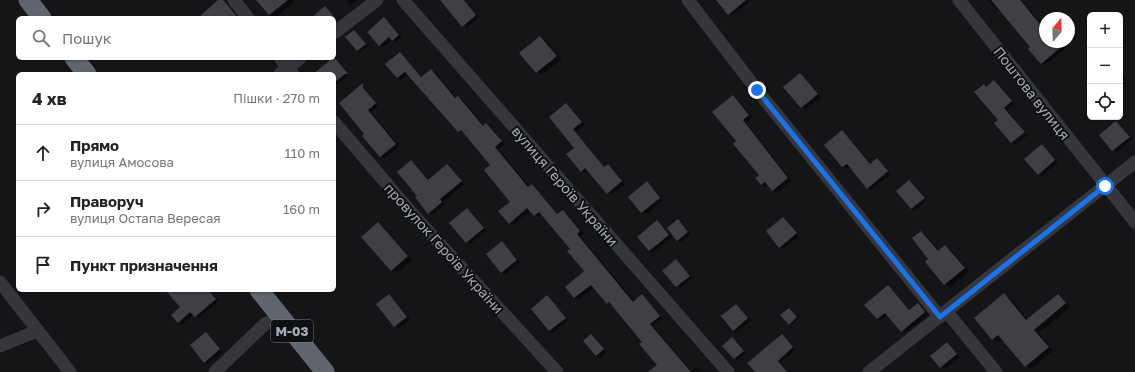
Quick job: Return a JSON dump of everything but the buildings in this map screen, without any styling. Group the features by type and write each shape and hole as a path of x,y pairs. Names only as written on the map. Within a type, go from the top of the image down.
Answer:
{"highway":[{"path":"28,0 40,16"},
{"path":"76,60 85,72"},
{"name":"М-03","path":"261,292 325,372"}],"street":[{"path":"234,0 246,16"},
{"path":"336,31 377,0"},
{"name":"вулиця Героїв України","path":"403,0 728,372"},
{"path":"688,0 757,90 943,314 996,372"},
{"name":"Поштова вулиця","path":"959,0 1135,222"},
{"path":"285,68 297,60"},
{"name":"провулок Героїв України","path":"336,124 416,218 557,372"},
{"path":"868,372 1135,162"},
{"path":"0,282 70,372"},
{"path":"215,372 266,323"},
{"path":"0,346 37,331"}],"route":[{"path":"757,90 940,317 1105,186"}]}
